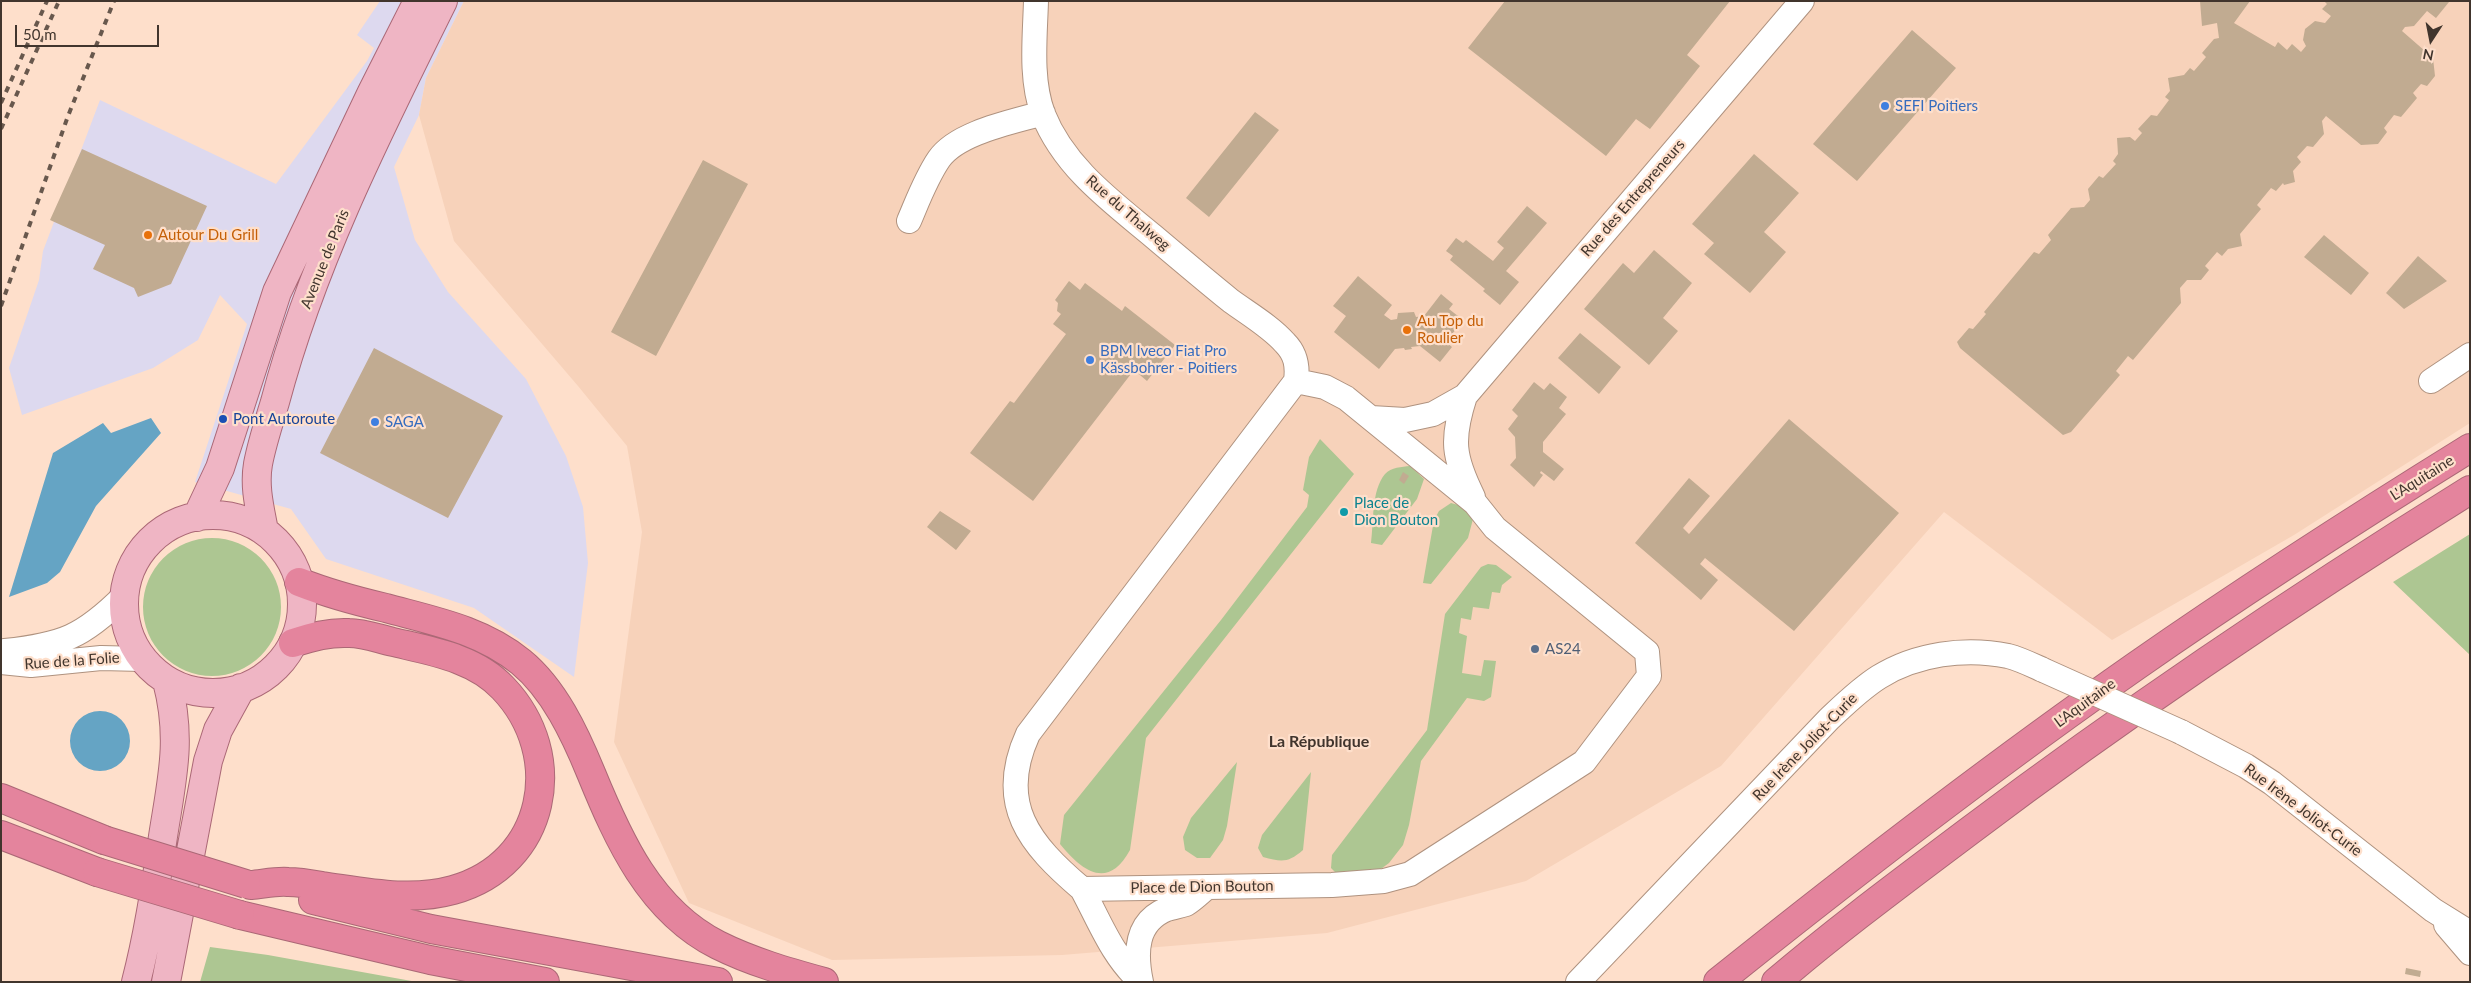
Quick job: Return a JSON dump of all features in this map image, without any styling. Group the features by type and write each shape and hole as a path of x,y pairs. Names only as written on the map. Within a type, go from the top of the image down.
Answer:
{"highway":[{"name":"L'Aquitaine","path":"1718,982 1895,844 2135,667 2314,546 2470,448"},
{"path":"1776,982 1906,878 2156,694 2333,576 2470,490"},
{"path":"299,582 361,602 469,631 488,640 515,658 536,677 551,696 580,747 625,850 641,876 677,917 716,944 739,955 773,968 824,982"},
{"path":"248,884 289,882 414,896 454,890 472,882 508,858 522,841 533,821 539,800 542,780 540,760 529,724 517,703 502,686 484,673 464,661 356,633 322,634 293,643"},
{"path":"1,798 104,840 248,884 431,929 718,982"},
{"path":"1,835 97,872 240,915 430,960 545,982"}],"main road":[{"name":"Avenue de Paris","path":"196,517 220,468 277,292 372,92 418,1"},
{"name":"Avenue de Paris","path":"264,531 258,501 258,464 292,345 309,297 350,198 394,99 443,1"},
{"path":"196,517 228,517 243,521 264,531 276,542 292,564 299,582 302,605 299,627 293,643 283,659 270,672 242,688 222,693 203,693 187,690 167,681 142,659 132,643 126,622 124,596 130,570 139,554 150,542 172,525 196,517"},
{"path":"136,982 152,910 176,759 176,730 167,681"},
{"path":"166,982 208,761 218,730 242,688"}],"street":[{"name":"Rue du Thalweg","path":"1036,1 1035,56 1043,114 1066,155 1095,187 1221,293 1285,343 1294,356 1298,368 1296,381"},
{"name":"Rue des Entrepreneurs","path":"1465,396 1802,1"},
{"path":"909,221 940,157 960,143 981,132 1043,114"},
{"path":"2431,381 2470,355"},
{"path":"1141,982 1126,968 1112,949 1082,889 1041,851 1027,829 1017,806 1015,782 1018,756 1028,734 1296,381"},
{"name":"Place de Dion Bouton","path":"1082,889 1332,885 1384,881 1410,874 1584,762 1649,676 1650,666 1647,652 1495,528 1475,503 1346,398 1332,391 1296,381"},
{"path":"1371,418 1405,420 1433,414 1465,396"},
{"path":"1465,396 1458,416 1454,449 1461,473 1475,503"},
{"name":"Rue de la Folie","path":"1,652 31,650 64,640 102,618 124,596"},
{"name":"Rue Irène Joliot-Curie","path":"1578,982 1829,719 1857,693 1880,676 1918,660 1952,653 1980,652 2009,656 2180,732 2246,766 2272,783 2433,910 2470,933"},
{"name":"Rue de la Folie","path":"1,662 31,666 101,658 142,659"},
{"path":"1141,982 1137,963 1138,946 1142,932 1148,922 1167,909 1186,904 1207,887"},
{"path":"2433,910 2470,953"}],"shaded area":[{"path":"380,1 464,1 426,78 419,115 394,167 415,240 448,292 526,379 566,456 583,507 588,563 574,677 474,608 326,559 291,509 195,482 247,324 220,295 198,340 153,368 22,415 9,368 39,280 43,251 100,100 276,184 367,61 374,48 357,35"},
{"path":"464,1 2470,1 2470,423 2294,535 2112,640 1944,512 1721,766 1526,881 1327,933 1062,955 832,960 689,903 614,742 642,532 627,446 454,241 419,115 426,78"}],"green space":[{"path":"1320,439 1354,474 1146,738 1130,850 1122,862 1113,870 1104,873 1086,869 1060,844 1064,815 1221,620 1307,507 1309,495 1303,490 1309,457"},
{"path":"1410,466 1424,479 1417,499 1382,545 1371,543 1375,498 1381,481 1390,470"},
{"path":"1451,503 1465,507 1473,519 1468,538 1431,584 1423,583 1434,520 1439,511"},
{"path":"2470,534 2470,655 2393,582"},
{"path":"212,538 238,543 261,558 276,581 281,607 276,633 261,656 238,671 212,676 186,671 163,656 148,633 143,607 148,581 163,558 186,543"},
{"path":"1488,564 1496,565 1512,577 1502,585 1500,593 1492,592 1489,609 1473,607 1471,620 1461,618 1459,633 1467,636 1462,673 1481,676 1484,660 1496,661 1491,697 1484,701 1467,698 1421,761 1409,825 1403,845 1389,863 1374,874 1337,874 1331,868 1332,855 1427,730 1445,614 1481,567"},
{"path":"1237,762 1223,840 1210,858 1197,858 1185,850 1183,837 1191,818"},
{"path":"1311,772 1303,850 1293,857 1284,860 1263,857 1258,848 1262,835"},
{"path":"210,947 268,955 417,982 200,982"}],"water":[{"path":"151,418 161,433 96,506 60,572 47,583 9,597 53,453 103,423 111,433"},
{"path":"100,711 117,716 125,724 130,741 125,758 117,766 100,771 83,766 75,758 70,741 75,724 83,716"}],"building":[{"path":"1505,1 1730,1 1687,55 1700,66 1650,129 1636,119 1606,156 1468,48"},
{"path":"2200,1 2250,1 2234,23 2275,47 2278,42 2287,50 2292,44 2301,52 2306,46 2303,40 2305,29 2315,21 2325,23 2331,16 2322,9 2327,4 2324,1 2449,2 2436,18 2427,11 2414,26 2405,27 2402,31 2433,58 2435,76 2427,86 2421,84 2413,93 2417,98 2401,117 2394,115 2384,128 2387,132 2378,144 2361,145 2326,116 2322,121 2324,134 2313,147 2307,146 2297,157 2301,162 2293,171 2295,182 2284,185 2283,183 2276,191 2271,188 2257,205 2261,209 2240,234 2242,246 2228,249 2222,256 2217,252 2205,266 2209,270 2201,280 2187,280 2180,288 2181,303 2133,360 2128,356 2116,371 2120,375 2071,432 2063,435 1960,348 1957,342 1969,328 1973,329 1986,314 1984,312 2034,252 2039,254 2051,240 2048,235 2071,208 2084,207 2090,200 2088,189 2099,176 2103,178 2116,164 2113,161 2118,154 2117,138 2130,137 2135,141 2142,133 2138,129 2151,115 2157,116 2169,100 2165,97 2170,91 2168,78 2184,75 2190,68 2194,71 2206,57 2202,53 2214,39 2219,38 2217,23 2202,26"},
{"path":"1912,30 1956,68 1857,181 1813,144"},
{"path":"1255,112 1279,130 1209,217 1186,198"},
{"path":"82,149 207,206 171,284 138,297 134,288 93,269 105,245 50,220"},
{"path":"1754,154 1799,193 1764,232 1786,252 1750,293 1704,254 1714,243 1692,224"},
{"path":"703,160 748,184 656,356 611,332"},
{"path":"1527,206 1547,223 1506,271 1519,282 1500,305 1483,291 1485,289 1450,260 1453,256 1446,251 1456,238 1463,243 1466,240 1493,261 1504,248 1497,242"},
{"path":"2324,235 2369,273 2351,295 2304,257"},
{"path":"1654,250 1692,283 1663,318 1678,331 1649,365 1584,309 1623,263 1634,273"},
{"path":"2418,256 2447,281 2404,309 2386,293"},
{"path":"1358,276 1392,305 1384,315 1391,320 1397,319 1398,313 1414,312 1416,317 1424,316 1441,294 1453,304 1449,309 1463,320 1446,342 1452,347 1440,362 1420,346 1411,347 1412,349 1395,349 1379,369 1334,332 1346,316 1333,306"},
{"path":"1069,281 1080,290 1085,283 1122,311 1125,306 1175,345 1147,381 1134,370 1033,501 970,453 1010,401 1014,403 1066,334 1053,324 1061,314 1057,311 1058,303 1055,300"},
{"path":"1580,333 1621,367 1599,394 1558,358"},
{"path":"374,348 503,416 448,518 320,453"},
{"path":"1534,382 1544,390 1550,383 1567,397 1559,408 1566,414 1543,442 1543,452 1564,469 1554,481 1541,471 1540,473 1543,475 1534,487 1510,465 1516,458 1515,437 1508,429 1518,416 1512,410"},
{"path":"1789,419 1899,513 1794,631 1705,558 1700,564 1718,580 1701,600 1635,543 1689,478 1710,496 1683,528 1689,534"},
{"path":"1403,472 1409,476 1404,484 1399,480"},
{"path":"940,511 971,531 956,550 927,527"},
{"path":"2406,968 2421,971 2420,977 2405,974"}],"railway":[{"path":"1,103 47,1"},
{"path":"1,129 59,1"},
{"path":"1,306 68,116 114,1"}],"place":[{"name":"SEFI Poitiers","path":"1885,106"},
{"name":"Autour Du Grill","path":"148,235"},
{"name":"Au Top du Roulier","path":"1407,330"},
{"name":"BPM Iveco Fiat Pro Kässbohrer - Poitiers","path":"1090,360"},
{"name":"Pont Autoroute","path":"223,419"},
{"name":"SAGA","path":"375,422"},
{"name":"Place de Dion Bouton","path":"1344,512"},
{"name":"AS24","path":"1535,649"}],"district":[{"name":"La République","path":"1319,742"}]}
